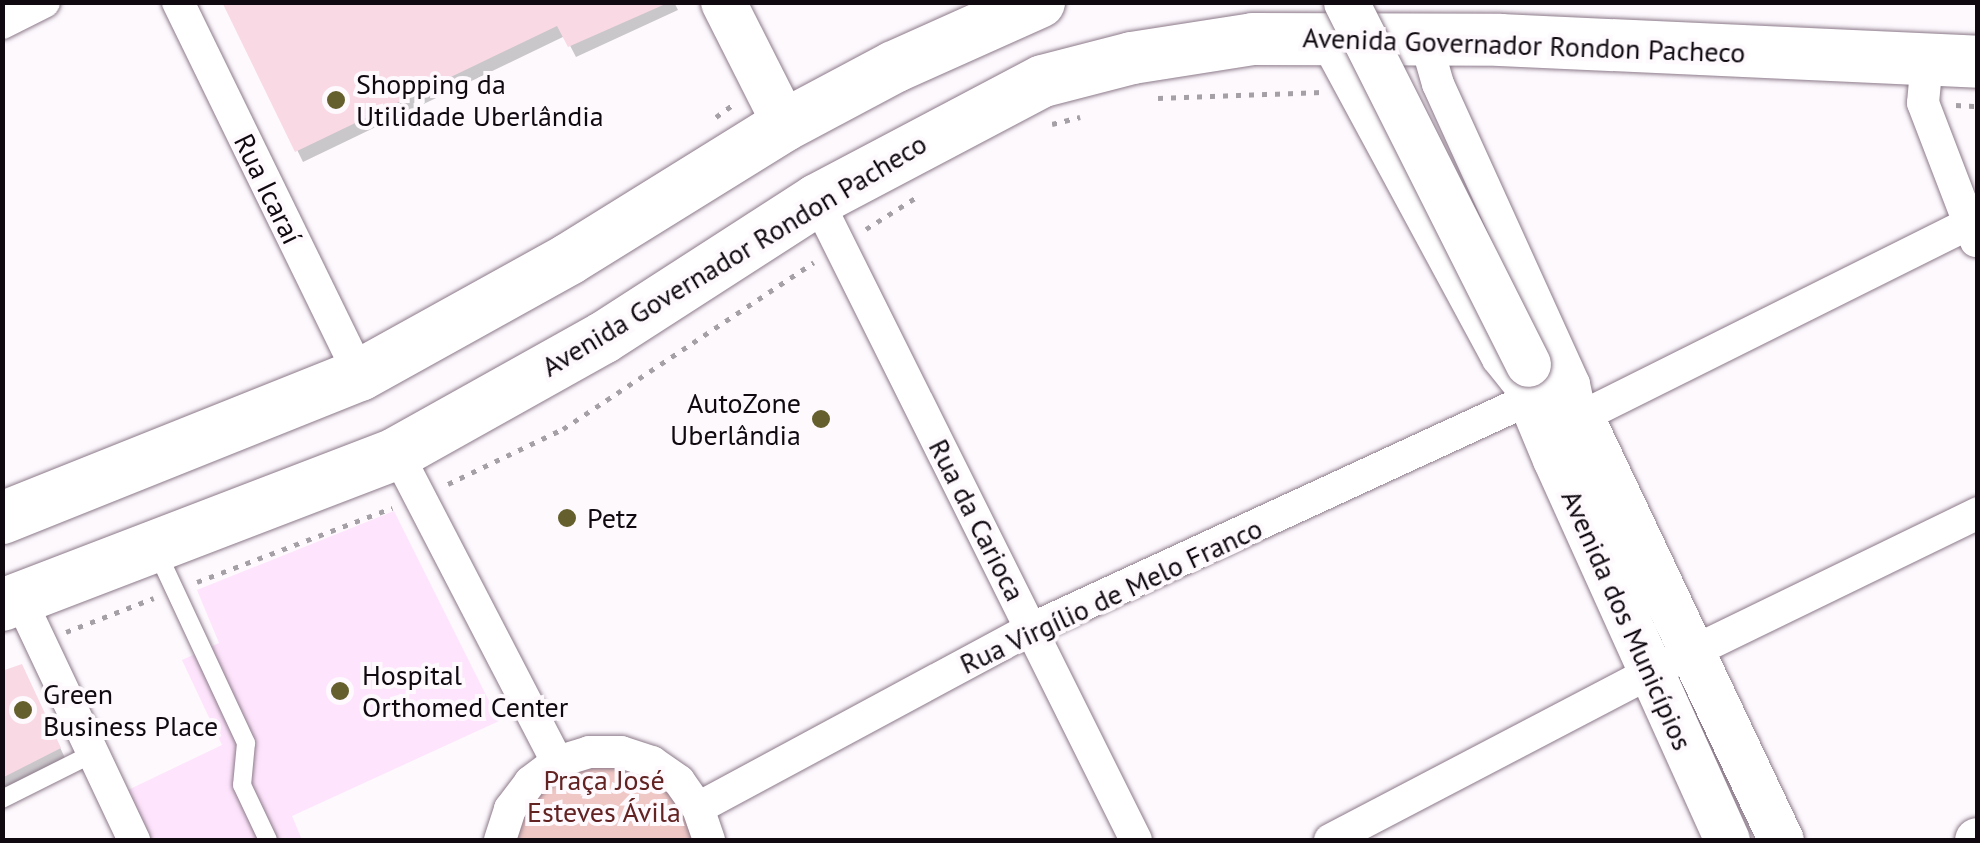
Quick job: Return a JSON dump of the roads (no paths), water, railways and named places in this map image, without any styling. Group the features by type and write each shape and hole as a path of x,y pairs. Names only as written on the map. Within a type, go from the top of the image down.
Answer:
{"main road":[{"path":"2,518 360,375 569,259 775,105 894,66 1040,2"},
{"name":"Avenida Governador Rondon Pacheco","path":"21,615 164,568 407,476 603,338 817,200 1043,81 1132,58 1336,21 1425,39 1942,75"}],"street":[{"path":"2,23 44,2"},
{"name":"Rua Icaraí","path":"178,2 360,375"},
{"path":"723,2 775,105"},
{"path":"1336,21 1529,382"},
{"name":"Avenida dos Municípios","path":"1336,21 1358,91 1498,359 1581,416"},
{"name":"Avenida dos Municípios","path":"1425,39 1465,144 1574,384 1581,416 1727,840"},
{"path":"1581,416 1973,235 1942,75"},
{"path":"1404,178 1404,145 1420,126 1440,123 1465,144"},
{"name":"Rua da Carioca","path":"817,200 1136,840"},
{"name":"Avenida dos Municípios","path":"1529,382 1669,663 1782,840"},
{"name":"Rua Virgílio de Melo Franco","path":"698,808 1032,629 1529,382"},
{"path":"407,476 557,762"},
{"path":"1330,840 1669,663 1978,513"},
{"path":"21,615 134,840"},
{"path":"500,840 510,809 530,782 557,762 588,752 621,752 652,762 698,808 708,840"}],"lane":[{"path":"164,568 246,743 242,786 268,840"},
{"path":"2,799 92,754"}],"place":[{"name":"Shopping da Utilidade Uberlândia","path":"336,100"},
{"name":"AutoZone Uberlândia","path":"821,419"},
{"name":"Petz","path":"567,518"},
{"name":"Hospital Orthomed Center","path":"340,691"},
{"name":"Green Business Place","path":"23,710"}],"park label":[{"name":"Praça José Esteves Ávila","path":"604,796"}]}
